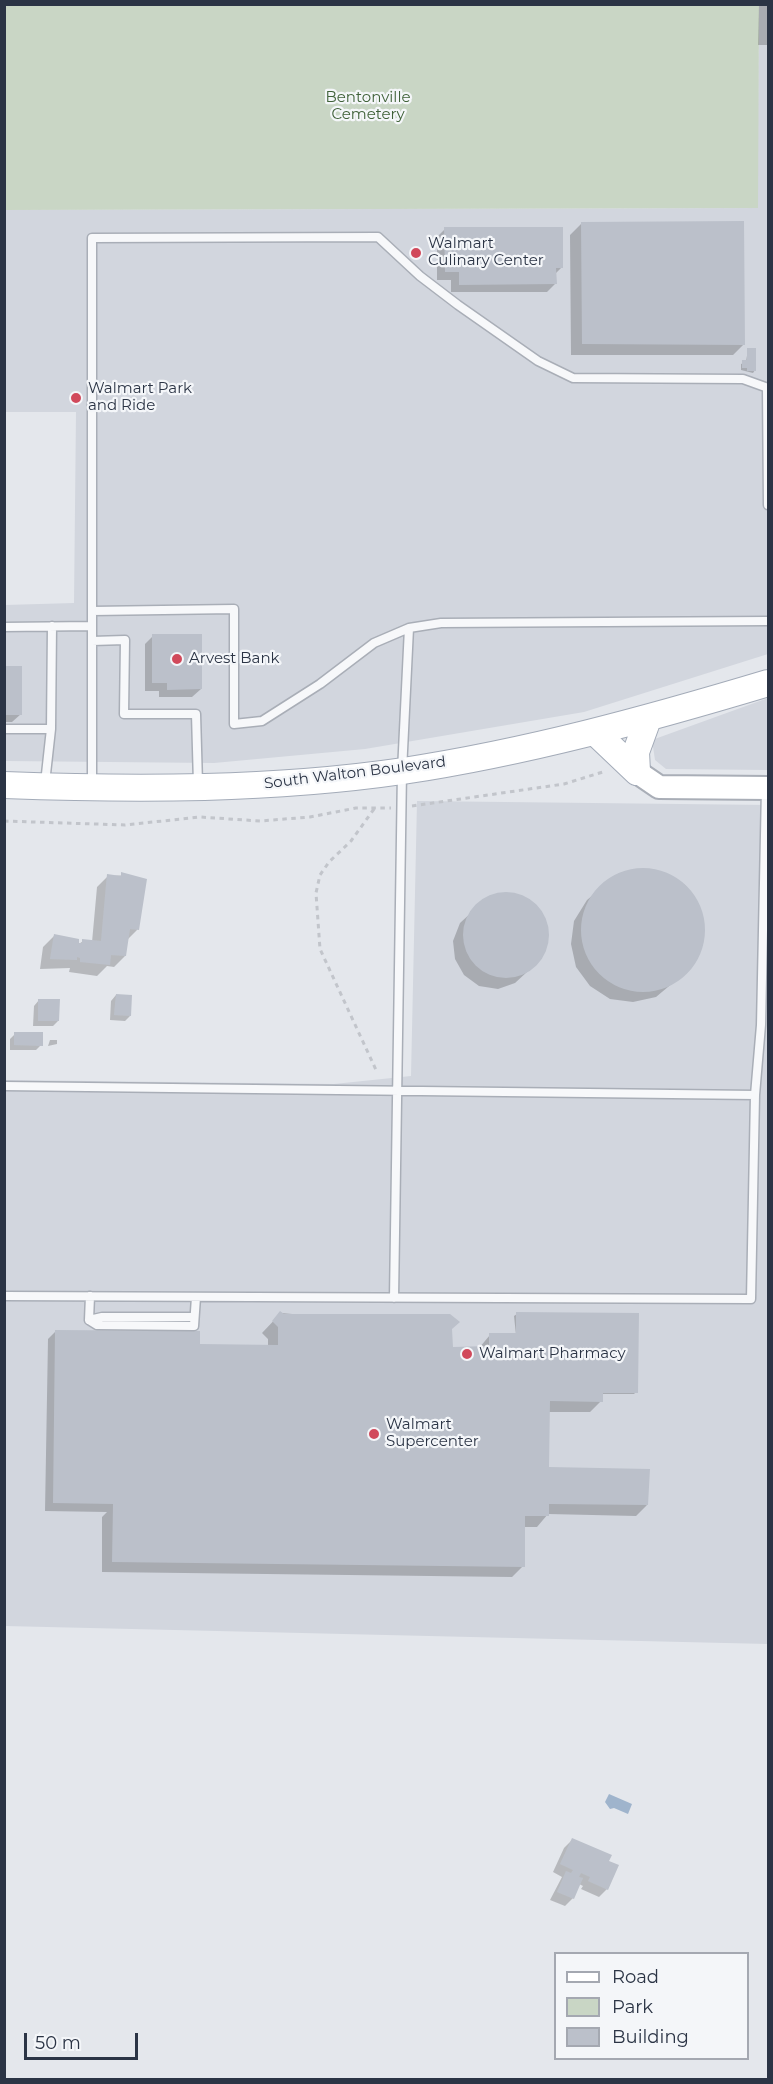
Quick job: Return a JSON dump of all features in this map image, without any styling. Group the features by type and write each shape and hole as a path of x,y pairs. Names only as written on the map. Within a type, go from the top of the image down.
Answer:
{"main road":[{"name":"South Walton Boulevard","path":"4,785 92,788 241,786 402,771 596,733 768,683"},
{"path":"637,772 636,752 648,719"},
{"path":"596,733 637,772 659,788 767,788"}],"lane":[{"path":"92,788 92,238 378,237 420,276 458,305 538,361 573,378 743,379 768,388 768,505"},
{"path":"92,611 234,609 234,724 262,721 320,684 374,643 409,628 441,623 768,621"},
{"path":"44,786 51,729 52,626"},
{"path":"4,627 92,626"},
{"path":"394,1298 402,771 409,628"},
{"path":"92,641 125,640 124,714 196,714 198,786"},
{"path":"4,729 51,729"},
{"path":"4,1296 751,1299 755,1095 765,933 767,788"},
{"path":"4,1086 755,1095"},
{"path":"90,1296 89,1320 97,1325 194,1326 196,1297"}],"path":[{"path":"418,806 564,784 608,770"},
{"path":"4,821 125,825 200,817 260,821 310,817 356,808 383,808"},
{"path":"374,809 351,841 329,862 320,875 316,893 320,949 377,1072"}],"shaded area":[{"path":"759,5 768,5 768,654 584,712 365,749 214,763 5,761 5,605 74,603 76,412 5,412 5,210 757,208"},
{"path":"768,698 768,770 666,769 655,760 652,740"},
{"path":"417,801 768,805 768,1644 5,1626 5,1080 334,1084 411,1076"}],"green space":[{"name":"Bentonville Cemetery","path":"4,5 759,5 758,208 5,210"}],"water":[{"path":"609,1794 632,1804 628,1814 614,1808 610,1809 605,1802"}],"building":[{"path":"744,221 745,345 582,344 581,222"},
{"path":"444,227 563,227 563,268 556,268 557,284 459,285 459,272 445,272"},
{"path":"747,348 756,348 756,371 747,371 747,368 742,368 742,360 747,360"},
{"name":"Arvest Bank","path":"152,634 202,634 202,689 167,690 167,683 152,683"},
{"path":"4,666 22,666 22,715 4,715"},
{"path":"643,868 667,873 687,886 700,906 705,930 700,954 687,974 667,987 643,992 619,987 599,974 586,954 581,930 586,906 599,886 619,873"},
{"path":"121,872 147,879 139,930 130,929 126,956 111,955 110,965 80,962 80,958 77,957 77,960 50,959 54,934 79,939 79,943 82,943 82,939 101,941 107,874 121,876"},
{"path":"506,892 530,899 542,911 549,935 542,959 530,971 506,978 482,971 470,959 463,935 470,911 482,899"},
{"path":"116,994 132,995 131,1016 114,1015"},
{"path":"38,999 60,999 59,1021 38,1021"},
{"path":"14,1032 43,1032 43,1046 14,1045"},
{"name":"Walmart Supercenter","path":"280,1311 284,1314 450,1314 460,1322 452,1329 453,1347 489,1346 489,1333 516,1333 516,1312 639,1313 638,1393 603,1393 603,1402 550,1401 549,1467 650,1469 648,1505 549,1504 549,1516 525,1516 525,1567 112,1562 113,1504 53,1503 55,1330 200,1331 200,1344 278,1345 278,1327 272,1321"},
{"path":"572,1838 612,1855 609,1861 619,1865 608,1890 588,1881 590,1877 581,1873 579,1877 583,1878 574,1899 557,1892 566,1871 571,1873 573,1870 560,1864"}],"place":[{"name":"Walmart Culinary Center","path":"416,253"},
{"name":"Walmart Park and Ride","path":"76,398"},
{"name":"Arvest Bank","path":"177,659"},
{"name":"Walmart Pharmacy","path":"467,1354"},
{"name":"Walmart Supercenter","path":"374,1434"}]}
